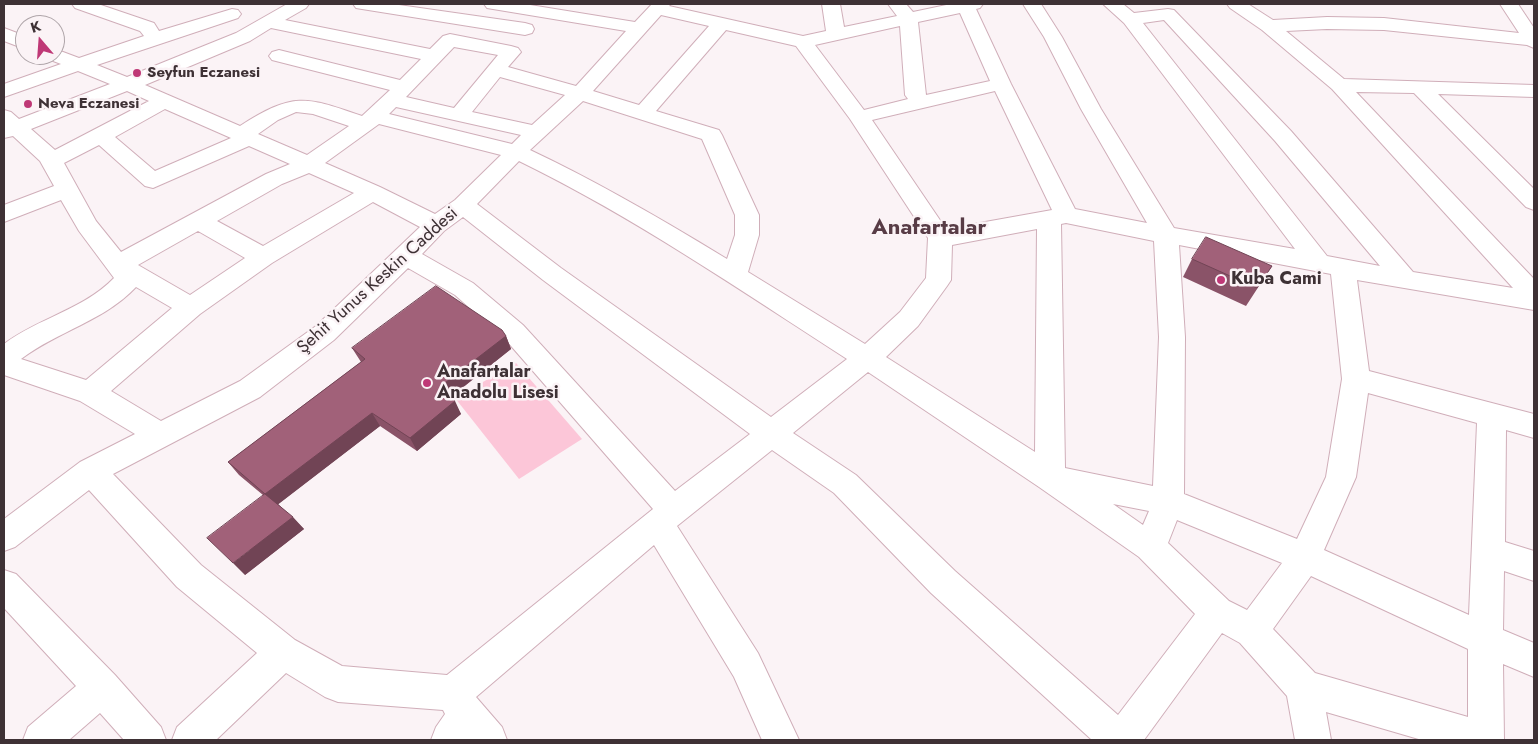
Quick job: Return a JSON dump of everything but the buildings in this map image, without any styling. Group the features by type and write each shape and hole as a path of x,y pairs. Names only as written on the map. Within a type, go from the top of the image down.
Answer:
{"street":[{"path":"81,4 147,28 155,38"},
{"path":"208,4 263,25 434,56"},
{"path":"8,125 129,85 235,40 300,4"},
{"path":"362,4 444,18 541,14"},
{"path":"493,4 541,14 639,28"},
{"path":"831,4 836,33"},
{"path":"1032,4 1053,37 1091,109 1166,235 1172,337 1168,502 1150,548"},
{"path":"1112,4 1130,19 1331,265 1356,379 1341,477 1305,557 1252,631"},
{"path":"1236,4 1269,26 1339,85 1534,295"},
{"path":"1509,4 1533,41"},
{"path":"660,6 721,24 803,42 836,33 902,10 970,5 1001,84 1058,217 1050,478"},
{"name":"Şehit Yunus Keskin Caddesi","path":"5,534 91,471 159,434 250,389 325,333 436,225 463,205 536,132 580,93 660,6"},
{"path":"902,10 915,95 920,102"},
{"path":"4,91 78,64 232,14"},
{"path":"458,116 541,14"},
{"path":"1130,19 1168,14 1283,136 1404,278"},
{"path":"1269,26 1327,22 1384,24 1533,41"},
{"path":"642,113 721,24"},
{"path":"118,265 274,179 308,165 383,107 450,40 511,52"},
{"path":"91,471 189,576 283,652 338,684 464,722 666,517 867,358 909,319 938,280 940,238 859,117 803,42"},
{"path":"1151,47 1194,42"},
{"path":"279,56 383,107 517,152 561,173 734,275 867,358 1050,478 1150,548 1217,612 1252,631 1304,688 1485,740 1485,640 1490,551 1492,416"},
{"path":"65,59 164,100 372,192 436,225"},
{"path":"496,70 580,93 711,135 747,215 747,235 734,275"},
{"path":"859,117 1001,84"},
{"path":"1339,85 1534,91"},
{"path":"1420,88 1534,202"},
{"path":"51,160 101,136 164,100"},
{"path":"101,136 153,181 244,136 279,113 291,108 304,106 383,107 458,116 536,132"},
{"path":"4,358 18,346 45,334 119,292 128,279 88,225 51,160 8,125"},
{"path":"4,214 67,189"},
{"path":"90,393 191,306 263,257 372,192"},
{"path":"463,205 552,274 772,434 845,484 943,582 1108,736 1217,612"},
{"path":"940,238 967,235 1058,217 1534,301"},
{"path":"199,221 263,257"},
{"path":"406,256 464,289 514,332 666,517 746,665 781,740"},
{"path":"118,265 191,306"},
{"path":"4,364 90,393 159,434"},
{"path":"1356,379 1534,426"},
{"path":"1050,478 1168,502 1305,557 1485,640 1534,660"},
{"path":"1490,551 1534,566"},
{"path":"4,585 102,688 148,740"},
{"path":"190,740 283,652"},
{"path":"41,740 102,688"},
{"path":"1304,688 1313,740"}],"shaded area":[{"path":"516,363 582,439 519,479 455,398"}],"place":[{"name":"Seyfun Eczanesi","path":"137,73"},
{"name":"Neva Eczanesi","path":"28,104"},
{"name":"Kuba Cami","path":"1221,280"},
{"name":"Anafartalar Anadolu Lisesi","path":"427,383"}],"district":[{"name":"Anafartalar","path":"929,229"}]}
